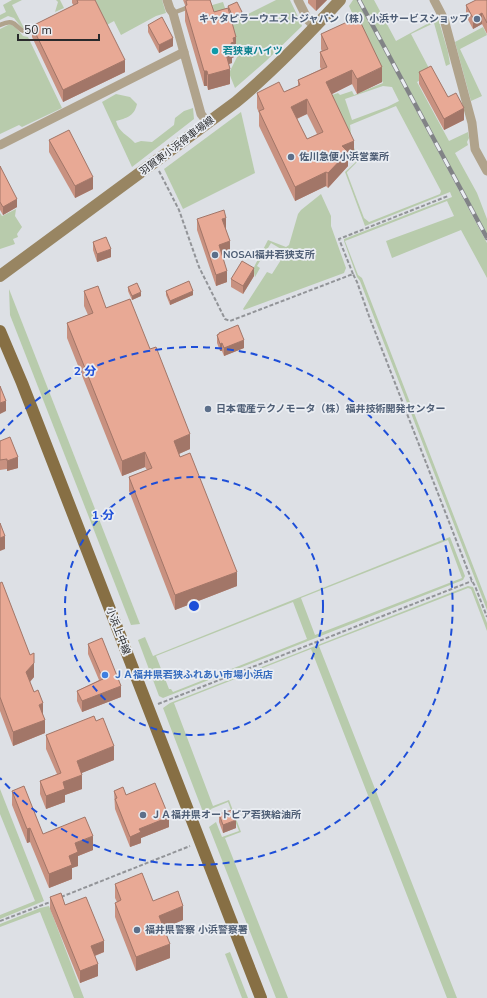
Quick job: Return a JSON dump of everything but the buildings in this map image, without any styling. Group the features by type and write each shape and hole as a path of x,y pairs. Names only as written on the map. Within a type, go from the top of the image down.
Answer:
{"main road":[{"name":"羽賀東小浜停車場線","path":"0,276 236,102 270,73 340,0"},
{"name":"小浜上中線","path":"0,331 261,998"}],"street":[{"path":"167,0 173,13 201,114 208,124"},
{"path":"298,0 308,20 315,27"},
{"path":"434,0 444,19 472,123 475,149 487,171"},
{"path":"0,145 184,52"}],"lane":[{"path":"173,13 192,6"},
{"path":"0,25 8,21 13,22 22,31 28,32 43,25"}],"path":[{"path":"154,163 179,210 199,267 225,319 230,321 353,274"},
{"path":"448,196 339,239 487,617"},
{"path":"147,708 472,581"},
{"path":"0,921 200,842"}],"green space":[{"path":"12,0 22,0 12,5 24,28 22,28 14,18 8,16 0,20 0,15 6,12 3,5"},
{"path":"56,0 60,0 64,8 55,12 58,2"},
{"path":"92,0 162,0 166,13 156,16 121,35 114,21 105,26"},
{"path":"276,0 290,0 302,26 266,61 235,88 229,73 239,53 232,31 229,32 209,6 223,2 230,23"},
{"path":"353,0 357,0 487,243 487,278 461,230 392,258 386,241 454,216 447,201 345,241 358,275 362,278 487,602 487,610 344,241 344,239 452,197 450,192 365,226 345,172 358,160 323,83 326,82 332,95 338,93 340,95 352,91 354,95 383,83 349,6","holes":["383,86 392,87 399,101 352,120 345,99","396,106 441,191 440,194 369,222 364,218 347,173 359,160 352,143 350,125"]},
{"path":"361,0 374,0 396,41 438,18 450,64 446,66 434,23 411,34 432,74 417,82 449,141 468,132 468,145 455,153 477,193 487,219 487,234"},
{"path":"10,24 23,36 28,37 62,108 22,127 19,125 0,134 0,29"},
{"path":"483,27 487,35 460,49 482,96 471,101 455,42"},
{"path":"116,94 130,97 137,104 132,114 126,118 116,121 121,131 135,143 141,141 152,142 174,125 175,118 184,111 193,108 194,119 132,167 102,102"},
{"path":"241,112 255,173 183,209 164,169"},
{"path":"321,194 331,216 331,226 346,268 344,273 244,310 243,309 267,272 272,274 286,252 271,243 257,266 260,268 255,277 253,269 268,240 286,247 289,245 298,214"},
{"path":"16,209 15,216 22,227 17,234 18,237 13,239 15,244 0,249 0,213 2,216"},
{"path":"9,289 140,624 131,625 10,315"},
{"path":"450,537 465,576 463,580 163,698 159,696 138,640 145,637 153,656","holes":["448,540 462,578 315,635 301,598","293,602 307,639 173,692 169,689 156,656"]},
{"path":"468,586 473,587 487,623 487,631 471,589 468,588 319,646 457,998 447,998 311,649 174,703 213,806 229,800 241,832 225,838 288,998 276,998 209,827 216,822 222,837 239,831 228,802 211,809 212,813 203,812 163,708 170,703"},
{"path":"0,789 44,901 0,919 0,915 35,901 0,814"},
{"path":"49,906 84,998 74,998 40,912 0,927 0,924 40,908"},
{"path":"230,952 248,998 242,998 225,954"}],"railway":[{"path":"359,0 487,238"}],"place":[{"name":"キャタピラーウエストジャパン（株）小浜サービスショップ","path":"477,19"},
{"name":"若狭東ハイツ","path":"215,51"},
{"name":"佐川急便小浜営業所","path":"291,157"},
{"name":"NOSAI福井若狭支所","path":"215,255"},
{"name":"日本電産テクノモータ（株）福井技術開発センター","path":"208,409"},
{"name":"ＪＡ福井県若狭ふれあい市場小浜店","path":"105,675"},
{"name":"ＪＡ福井県オートピア若狭給油所","path":"143,815"},
{"name":"福井県警察 小浜警察署","path":"137,930"}]}
